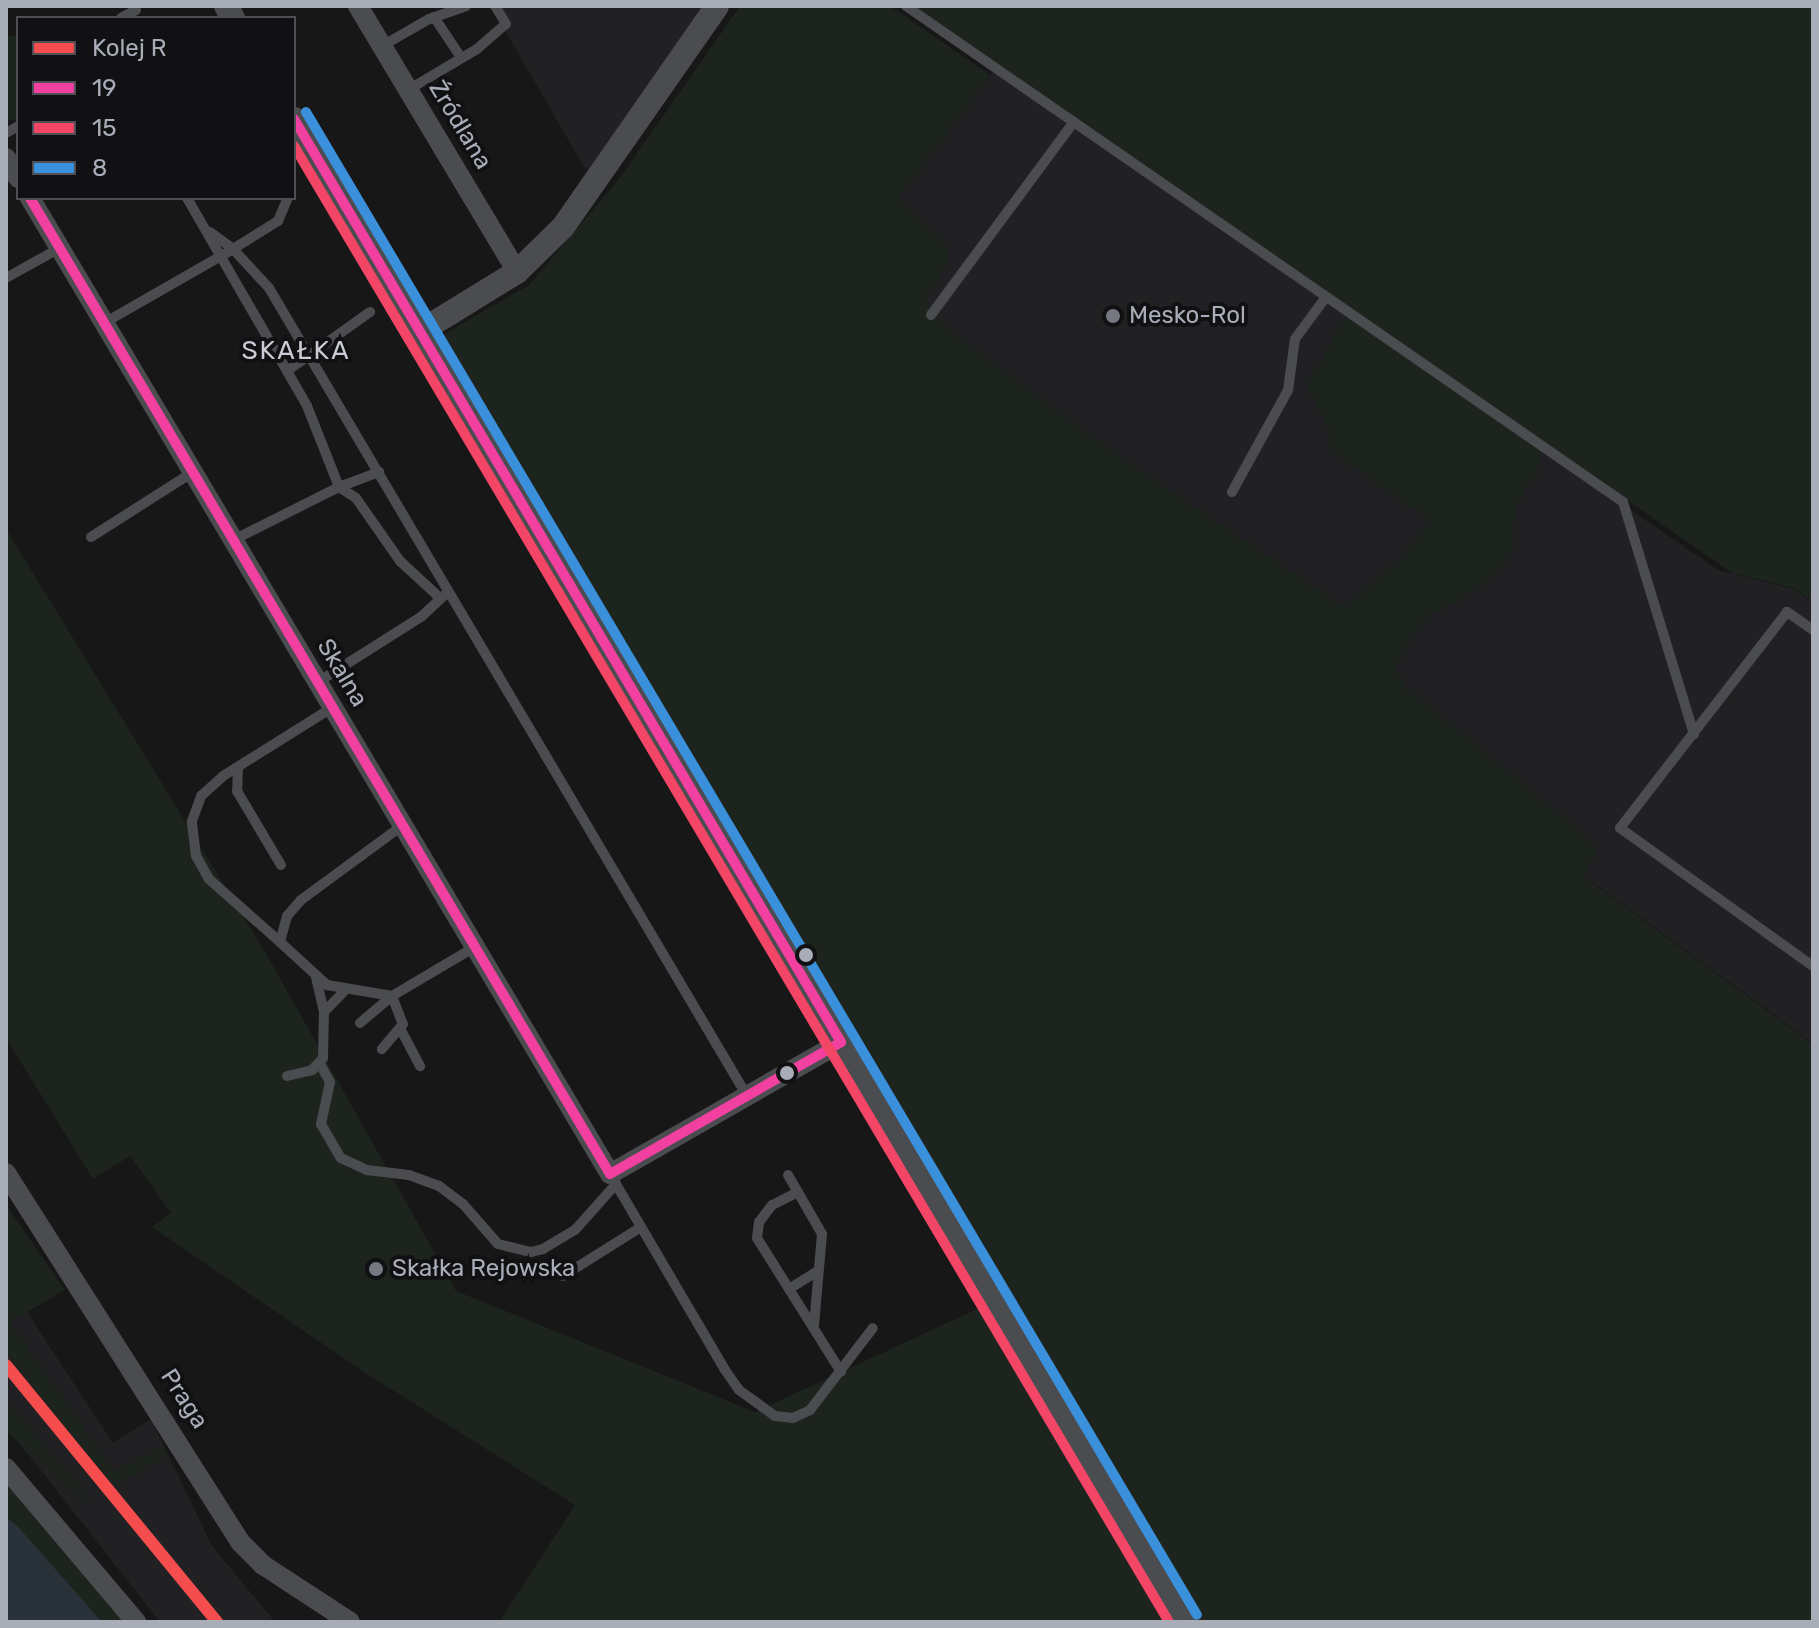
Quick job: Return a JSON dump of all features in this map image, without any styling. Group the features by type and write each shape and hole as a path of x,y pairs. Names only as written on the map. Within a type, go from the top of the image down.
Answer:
{"street":[{"name":"Źródlana","path":"358,6 517,272"},
{"path":"421,331 517,272 563,227 717,6"},
{"path":"296,122 1185,1622"},
{"name":"Skalna","path":"31,200 613,1179"},
{"path":"613,1179 841,1042"},
{"name":"Praga","path":"6,1173 240,1542 263,1565 350,1622"},
{"path":"6,1468 136,1622"}],"lane":[{"path":"382,46 434,17 466,6"},
{"path":"408,90 477,49 506,24 495,6"},
{"path":"906,6 1623,502 1694,734"},
{"path":"125,16 136,10"},
{"path":"434,17 458,53"},
{"path":"931,315 1074,122"},
{"path":"188,200 312,418 339,487 356,498 400,561 444,595"},
{"path":"104,323 278,221 287,200"},
{"path":"205,228 233,249 269,288 379,472 444,595 747,1096"},
{"path":"6,278 60,248"},
{"path":"1232,492 1288,390 1295,339 1326,297"},
{"path":"287,371 370,312"},
{"path":"91,537 193,472"},
{"path":"233,540 339,487 379,472"},
{"path":"318,682 421,617 444,595"},
{"path":"1813,630 1787,612 1620,828 1813,966"},
{"path":"333,707 238,767 201,796 191,838 221,894 280,942 316,977 343,992 392,996"},
{"path":"238,767 237,791 281,865"},
{"path":"280,942 287,916 301,900 403,825"},
{"path":"360,1023 392,996 475,947"},
{"path":"316,977 324,1012 320,1064 330,1082 321,1124 341,1158 367,1170 409,1175 439,1186 463,1204 498,1244 531,1252 543,1249 575,1230 613,1179 725,1370 753,1402 775,1416 793,1418 820,1400 873,1328"},
{"path":"324,1012 343,992"},
{"path":"392,996 402,1016 401,1030 420,1066"},
{"path":"382,1049 401,1030"},
{"path":"287,1076 320,1064"},
{"path":"788,1175 822,1234 816,1272 814,1325"},
{"path":"798,1192 772,1205 756,1230 765,1255 814,1325 841,1372"},
{"path":"563,1276 641,1227"},
{"path":"789,1289 816,1272"}],"shaded area":[{"path":"491,6 716,6 600,175 584,167"},
{"path":"740,6 890,6 990,75 899,198 947,244 948,263 925,300 940,323 1098,441 1343,607 1403,557 1430,520 1329,450 1329,428 1307,384 1350,309 914,6 1813,6 1813,602 1793,588 1732,573 1545,443 1536,474 1518,503 1512,528 1514,550 1487,583 1431,615 1407,643 1394,670 1407,688 1583,833 1596,850 1584,877 1813,1044 1813,1622 499,1622 575,1505 364,1372 152,1227 171,1213 130,1156 93,1179 6,1038 6,529 264,950 456,1291 755,1412 990,1303 425,345 529,285 619,179"},
{"path":"6,36 16,36 16,120 6,120"},
{"path":"993,71 1718,570 1793,589 1813,603 1813,1043 813,315"},
{"path":"6,1205 65,1290 10,1322 114,1471 163,1447 167,1455 113,1487 6,1352"},
{"path":"6,1206 25,1309 113,1443 151,1419 212,1546 275,1622 160,1622 6,1426"},
{"path":"6,1399 92,1501 88,1504 6,1431"},
{"path":"6,1478 128,1622 102,1622 6,1517"},
{"path":"6,1517 19,1528 102,1622 6,1622"}],"rail line":[{"name":"R","path":"6,1365 217,1622"}],"transit line":[{"name":"8","path":"306,112 1197,1615"},
{"name":"19","path":"296,122 841,1042"},
{"name":"15","path":"296,149 1169,1622"},
{"name":"19","path":"31,200 610,1174"},
{"name":"19","path":"610,1174 841,1042"}],"place":[{"name":"Mesko-Rol","path":"1113,316"},
{"name":"Skałka Rejowska","path":"376,1269"}],"district":[{"name":"SKAŁKA","path":"296,351"}]}
